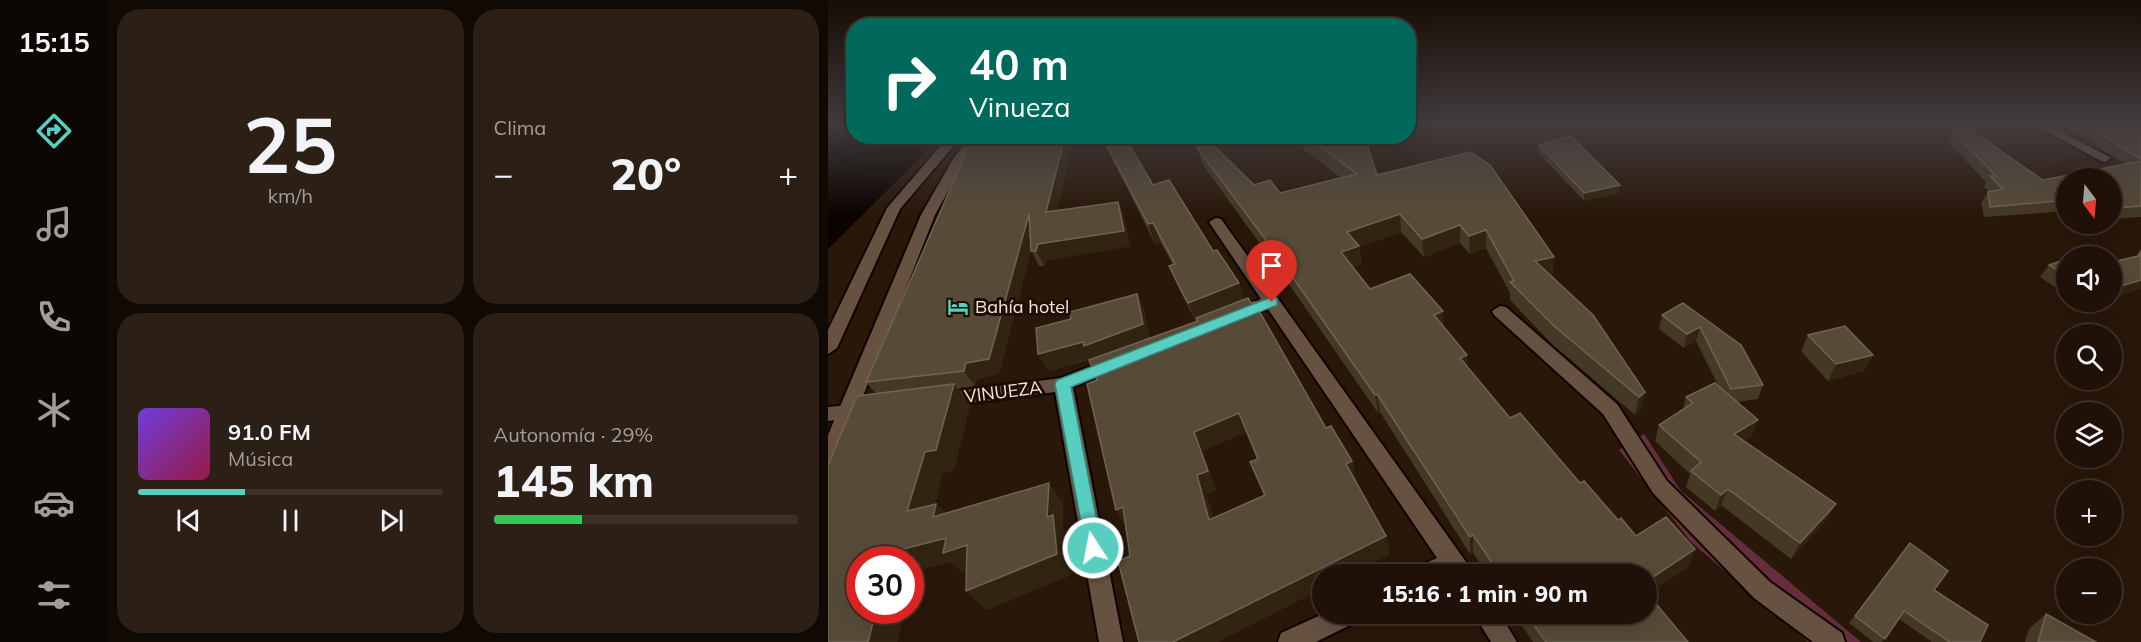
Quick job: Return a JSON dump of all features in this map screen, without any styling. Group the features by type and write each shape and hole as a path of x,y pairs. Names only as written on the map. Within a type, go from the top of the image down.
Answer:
{"street":[{"path":"828,348 894,208 940,155"},
{"path":"828,459 837,413 928,215 962,155"},
{"path":"2099,155 2105,158"},
{"path":"1216,222 1453,564"},
{"path":"1217,323 1272,302"},
{"path":"1500,311 1610,408 1660,487 1762,590 1833,642"},
{"name":"VINUEZA","path":"926,402 1063,384 1129,358"},
{"path":"1063,384 1111,642"},
{"path":"837,413 880,408"},
{"path":"1290,642 1327,624"},
{"path":"1492,624 1504,642"}],"shaded area":[{"path":"828,155 923,155 828,249"},
{"path":"1644,434 1681,491 1861,642 1808,642 1691,542 1619,450"}],"building":[{"path":"965,155 1060,155 1046,212 1118,202 1124,231 1038,244 1036,251 1031,251 1029,214 989,359 966,363 964,371 866,382"},
{"path":"1112,155 1135,155 1153,185 1169,180 1213,251 1217,250 1239,283 1188,303 1169,266 1175,264 1153,223 1148,224"},
{"path":"1202,155 1223,155 1254,185 1270,180 1280,193 1357,174 1331,155 1371,155 1377,175 1458,155 1475,155 1490,165 1554,257 1535,261 1593,315 1645,392 1639,397 1554,326 1510,282 1514,281 1486,230 1469,236 1460,225 1422,239 1400,214 1347,232 1359,246 1341,252 1370,289 1410,274 1443,311 1434,315 1467,355 1460,358 1510,418 1520,413 1580,483 1584,481 1618,520 1621,518 1636,536 1666,517 1695,549 1657,574 1657,564 1493,564 1473,535 1470,537 1377,394 1375,395 1280,259"},
{"path":"1548,155 1590,155 1620,185 1584,193"},
{"path":"1975,155 2007,155 2043,180 2056,177 2056,201 1990,207 1988,192 2003,189 1990,176 1996,176"},
{"path":"2141,161 2141,206 2122,208 2122,168 2105,168"},
{"path":"2141,251 2141,280 2122,286 2122,260 2138,256"},
{"path":"2056,263 2056,269 2049,265"},
{"path":"1137,294 1143,324 1084,346 1083,342 1038,354 1036,328 1071,319 1070,312"},
{"path":"1248,298 1251,303 1254,302 1326,428 1331,426 1352,461 1346,464 1386,536 1330,564 1312,564 1312,573 1173,642 1139,642 1118,561 1130,556 1123,507 1116,510 1087,384 1097,380 1089,360 1198,321 1196,318","holes":["1239,413 1258,459 1250,462 1265,495 1209,520 1197,475 1208,471 1194,432"]},
{"path":"1683,303 1741,345 1763,385 1731,389 1700,327 1687,334 1662,315"},
{"path":"1845,326 1873,355 1836,364 1808,335"},
{"path":"1715,383 1758,420 1734,434 1836,504 1800,543 1728,489 1721,495 1691,471 1701,462 1659,425 1693,403 1686,397"},
{"path":"954,384 936,450 925,452 907,511 936,504 933,517 1049,483 1047,517 1053,515 1057,554 966,591 967,545 943,553 946,538 915,546 846,546 846,624 872,624 868,642 828,642 828,465 857,396"},
{"path":"1910,543 1948,571 1934,590 1988,625 1980,642 1950,642 1904,611 1885,639 1855,616"},
{"path":"1657,605 1688,642 1546,642 1533,624 1657,624"},
{"path":"2046,614 2056,620 2056,624 2064,624 2096,642 2038,642"}],"place":[{"name":"Bahía hotel","path":"958,307"}],"route":[{"path":"1093,548 1063,384 1272,302"}]}
